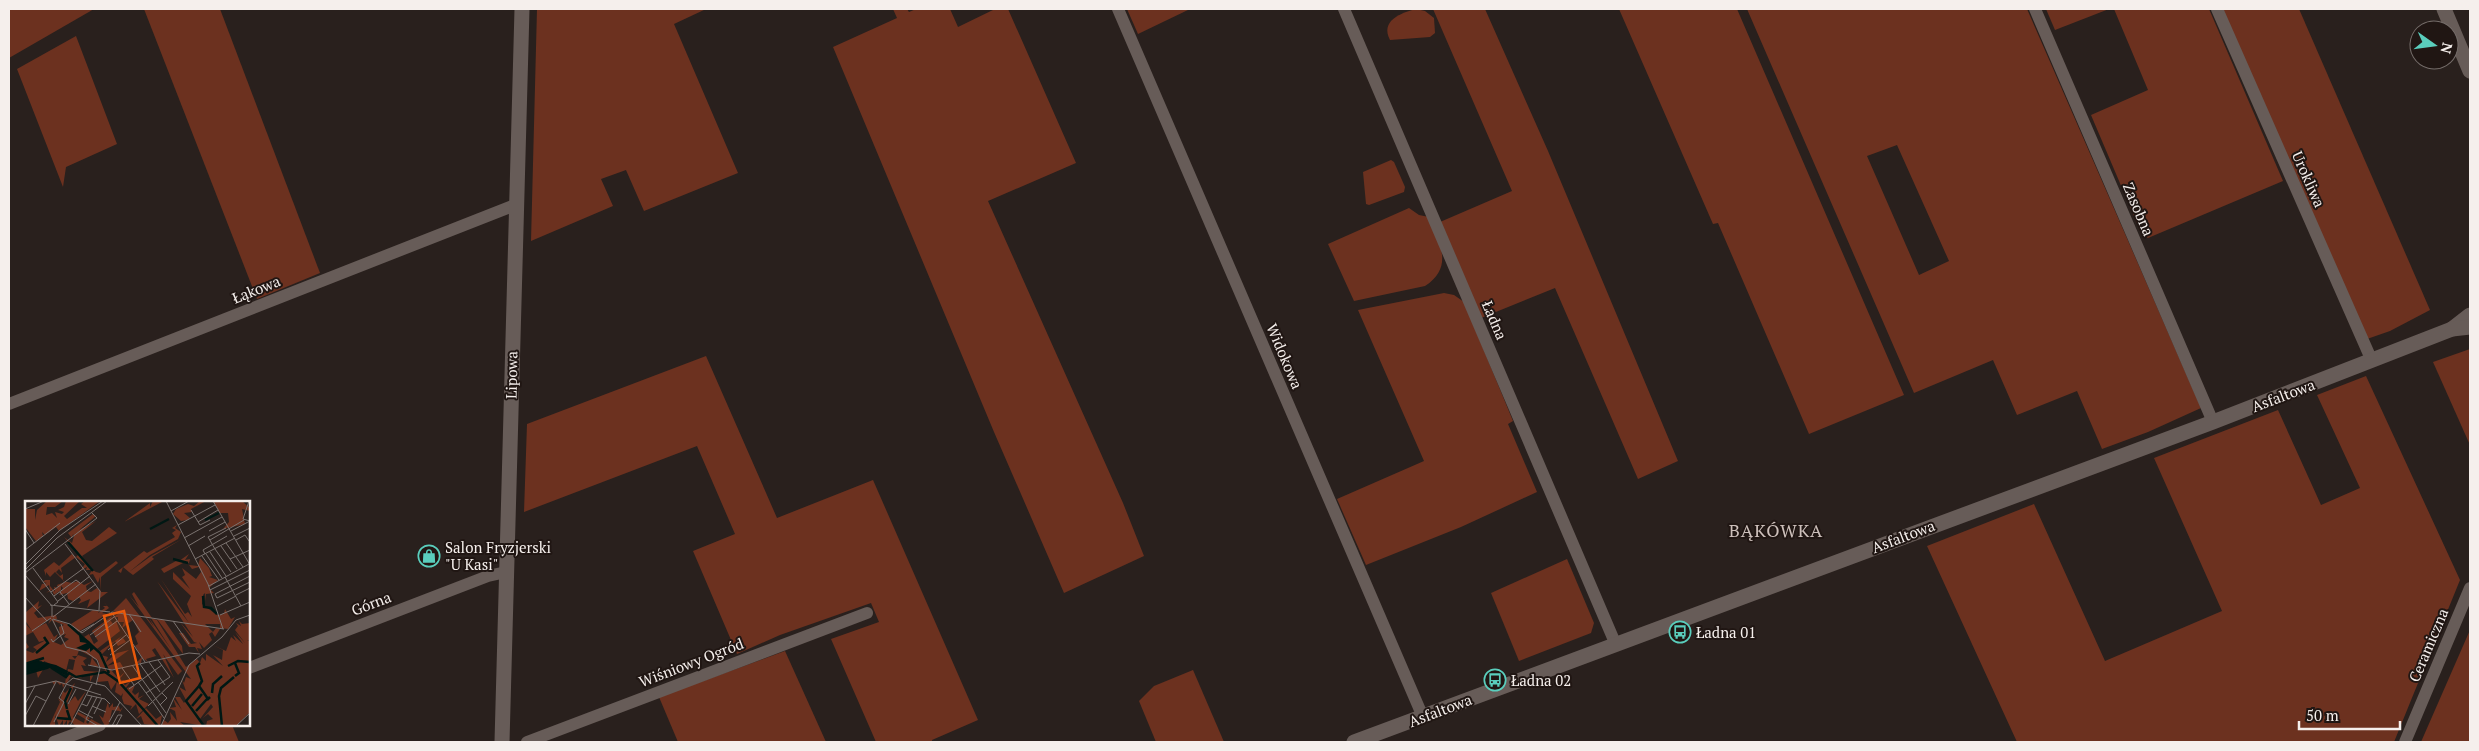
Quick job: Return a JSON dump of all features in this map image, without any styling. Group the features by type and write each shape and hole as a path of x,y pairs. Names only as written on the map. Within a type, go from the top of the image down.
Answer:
{"street":[{"name":"Lipowa","path":"502,742 515,206 522,9"},
{"name":"Widokowa","path":"1118,9 1423,717"},
{"name":"Ładna","path":"1344,9 1616,644"},
{"name":"Zasobna","path":"2035,9 2213,422"},
{"name":"Urokliwa","path":"2217,9 2372,361"},
{"path":"2444,9 2470,71"},
{"name":"Łąkowa","path":"9,404 515,206"},
{"name":"Asfaltowa","path":"2452,329 2470,315"},
{"name":"Asfaltowa","path":"1354,742 2213,422 2452,329 2470,327"},
{"name":"Górna","path":"250,668 488,576 506,572"},
{"name":"Ceramiczna","path":"2405,742 2470,588"},
{"name":"Wiśniowy Ogród","path":"527,742 867,613"},
{"path":"54,742 97,726"}],"shaded area":[{"path":"9,9 94,9 9,58"},
{"path":"144,9 220,9 320,273 257,299"},
{"path":"537,9 706,9 674,24 738,173 644,211 626,170 601,179 613,206 531,241"},
{"path":"893,9 907,9 909,12 916,9 950,9 958,27 995,9 1008,9 1076,163 988,201 1123,503 1144,556 1064,593 994,432 833,47 897,18"},
{"path":"1127,9 1190,9 1138,34"},
{"path":"1416,9 1425,11 1434,18 1435,33 1430,37 1390,40 1388,28 1393,19"},
{"path":"1433,9 1485,9 1548,151 1678,461 1638,479 1555,288 1481,318 1440,222 1512,191"},
{"path":"1619,9 1737,9 1904,395 1809,434 1718,223 1713,224"},
{"path":"1747,9 2027,9 2201,408 2148,432 2102,449 2077,391 2017,415 1993,360 1914,393","holes":["1897,145 1949,261 1919,275 1867,156"]},
{"path":"2046,9 2109,9 2055,30"},
{"path":"2114,9 2209,9 2283,181 2148,238 2142,235 2091,115 2148,90"},
{"path":"2222,9 2299,9 2430,310 2390,331 2367,339"},
{"path":"76,36 117,144 66,167 63,187 17,69"},
{"path":"1391,160 1394,162 1405,187 1404,192 1369,205 1366,204 1363,172"},
{"path":"1409,208 1419,215 1429,217 1442,254 1442,263 1439,271 1434,279 1425,286 1354,301 1328,244"},
{"path":"1444,293 1454,295 1464,302 1513,421 1508,424 1537,492 1461,527 1366,565 1337,499 1424,461 1358,310"},
{"path":"2470,349 2470,445 2433,362"},
{"path":"706,356 777,518 873,480 978,720 932,740 932,742 876,742 831,639 879,622 871,603 780,635 737,654 693,551 735,534 697,446 524,512 527,424"},
{"path":"2366,376 2460,580 2394,742 2017,742 1927,546 2034,504 2105,661 2222,611 2154,458 2278,410 2321,505 2360,488 2317,395"},
{"path":"1567,559 1594,623 1591,633 1519,661 1491,593"},
{"path":"2470,630 2470,742 2421,742"},
{"path":"785,651 826,742 678,742 659,697"},
{"path":"1193,670 1224,742 1156,742 1139,701 1154,686"},
{"path":"191,726 232,726 239,742 198,742"}],"place":[{"name":"Salon Fryzjerski \"U Kasi\"","path":"429,556"},
{"name":"Ładna 01","path":"1680,632"},
{"name":"Ładna 02","path":"1495,680"}],"district":[{"name":"BĄKÓWKA","path":"1776,530"}]}
